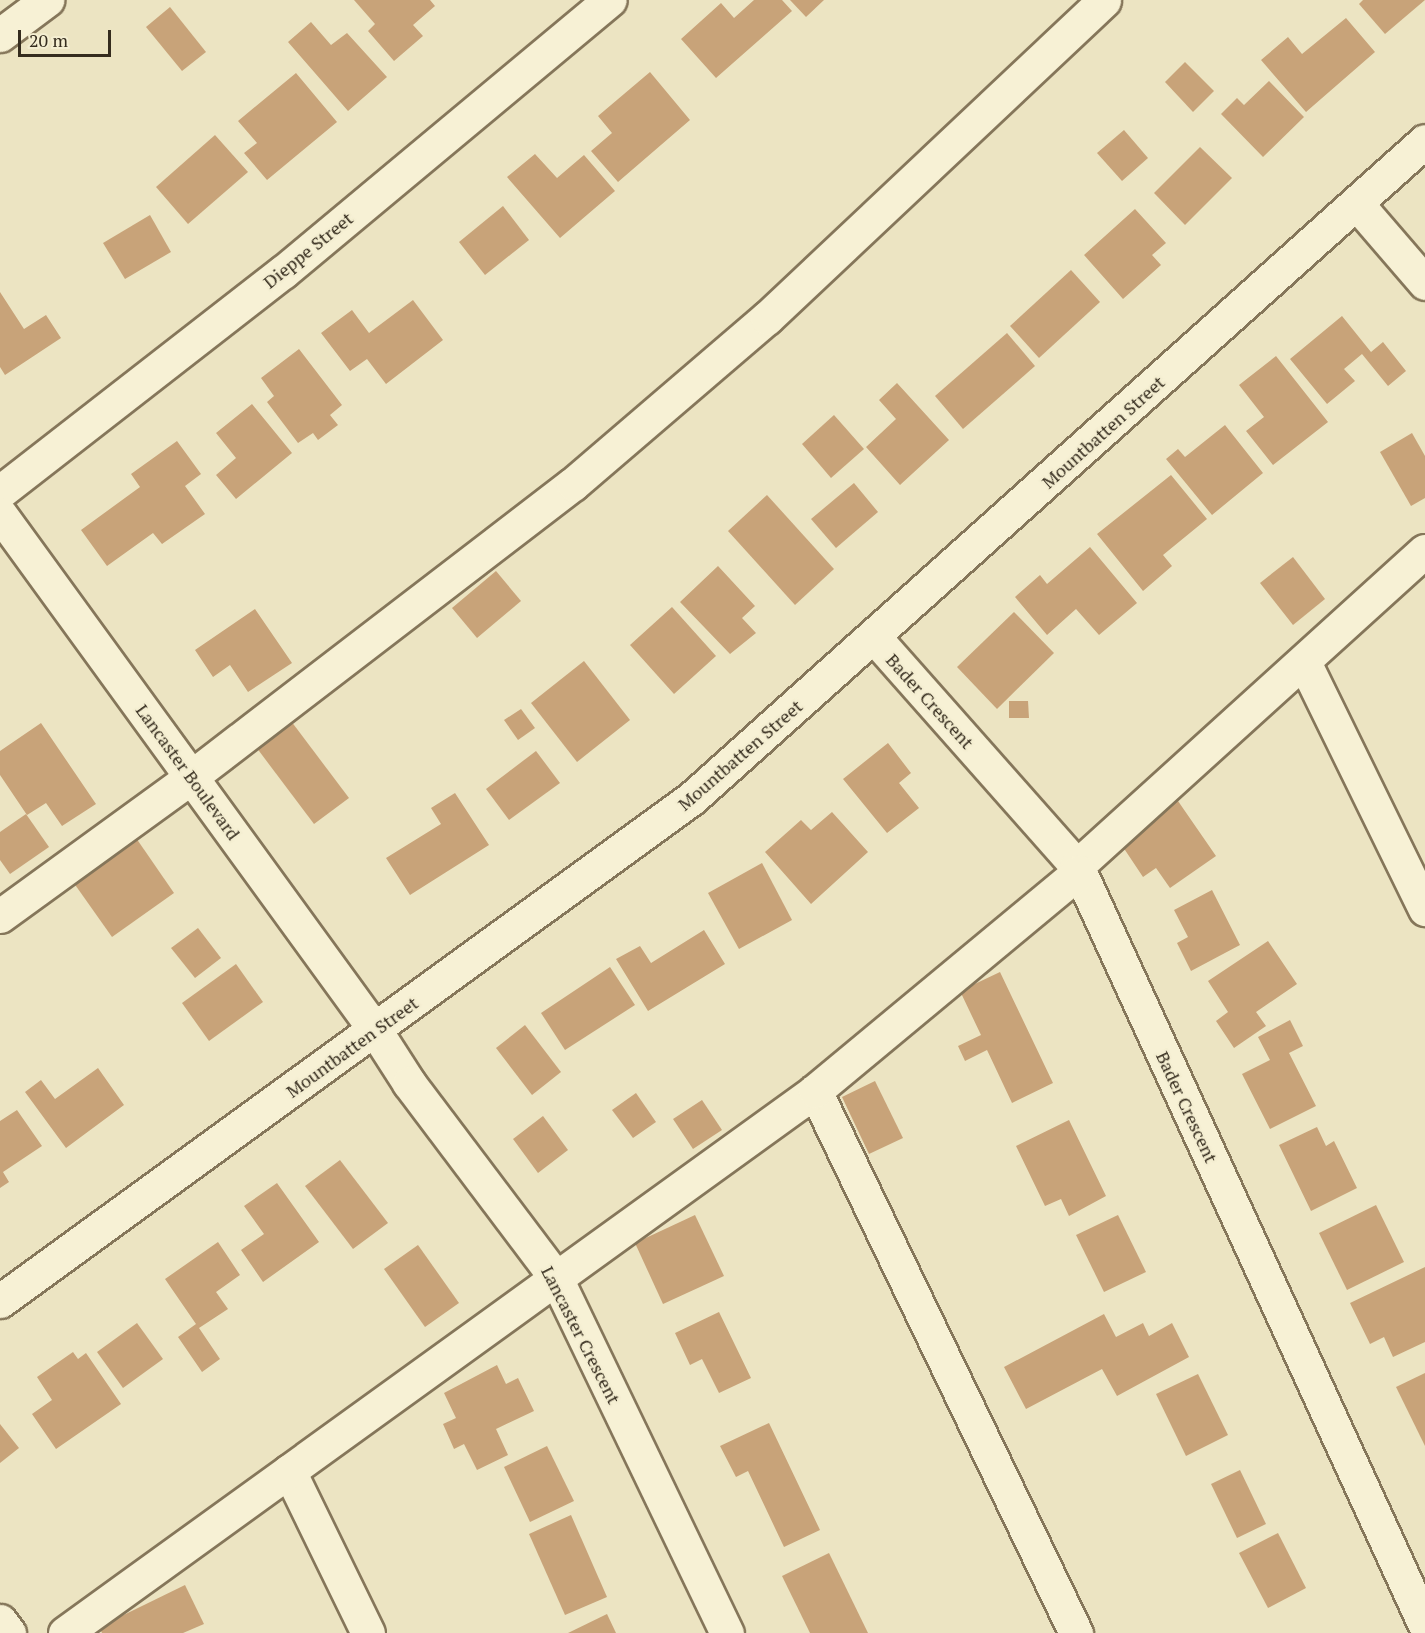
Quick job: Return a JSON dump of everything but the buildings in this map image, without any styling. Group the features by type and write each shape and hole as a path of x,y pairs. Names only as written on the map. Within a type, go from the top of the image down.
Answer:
{"street":[{"path":"0,35 47,0"},
{"name":"Dieppe Street","path":"0,492 283,272 609,0"},
{"path":"0,916 191,777 573,484 767,318 1104,0"},
{"name":"Mountbatten Street","path":"0,1301 692,798 875,638 1425,141"},
{"path":"1357,204 1425,284"},
{"name":"Lancaster Boulevard","path":"0,514 375,1030"},
{"path":"65,1633 815,1091 1078,869 1305,664 1425,551"},
{"name":"Bader Crescent","path":"875,638 1078,869 1425,1625"},
{"path":"1305,664 1425,909"},
{"name":"Lancaster Crescent","path":"375,1030 409,1083 556,1278 727,1633"},
{"path":"815,1091 1076,1633"},
{"path":"289,1471 368,1633"},
{"path":"0,1621 9,1633"}]}
